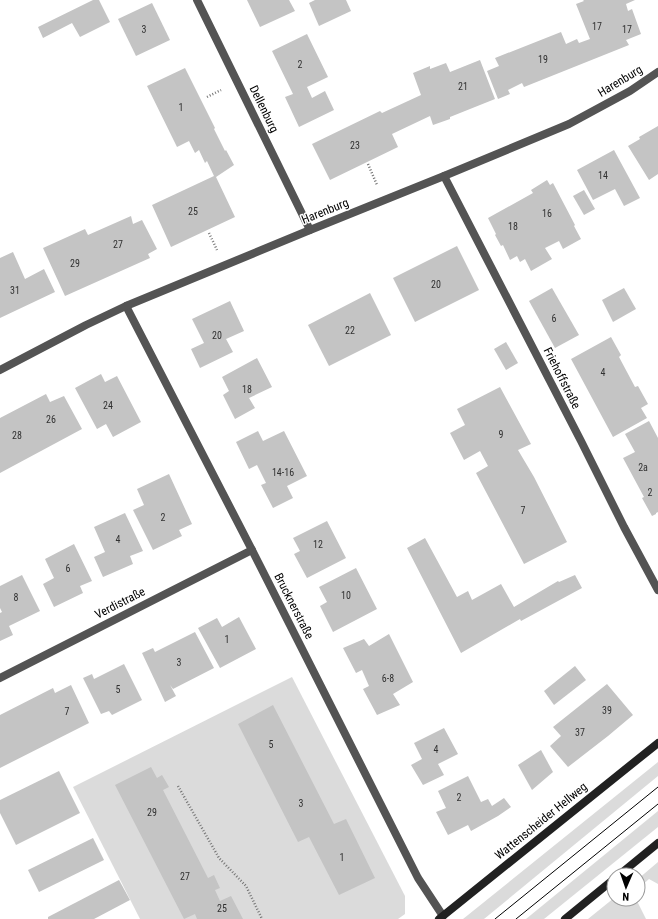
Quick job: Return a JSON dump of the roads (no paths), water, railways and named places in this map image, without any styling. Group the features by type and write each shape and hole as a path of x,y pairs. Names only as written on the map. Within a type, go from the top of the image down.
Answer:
{"main road":[{"name":"Wattenscheider Hellweg","path":"441,917 658,743"},
{"path":"629,867 658,843"},
{"path":"565,919 606,886"}],"street":[{"name":"Dellenburg","path":"197,0 310,230"},
{"name":"Harenburg","path":"0,370 126,306 569,124 630,91 658,72"},
{"name":"Friehoffstraße","path":"444,176 624,527 658,590"},
{"name":"Brucknerstraße","path":"126,306 252,550 418,878 441,917"},
{"name":"Verdistraße","path":"0,678 252,550"}],"tram line":[{"path":"495,919 658,787"},
{"path":"516,919 658,804"}]}
